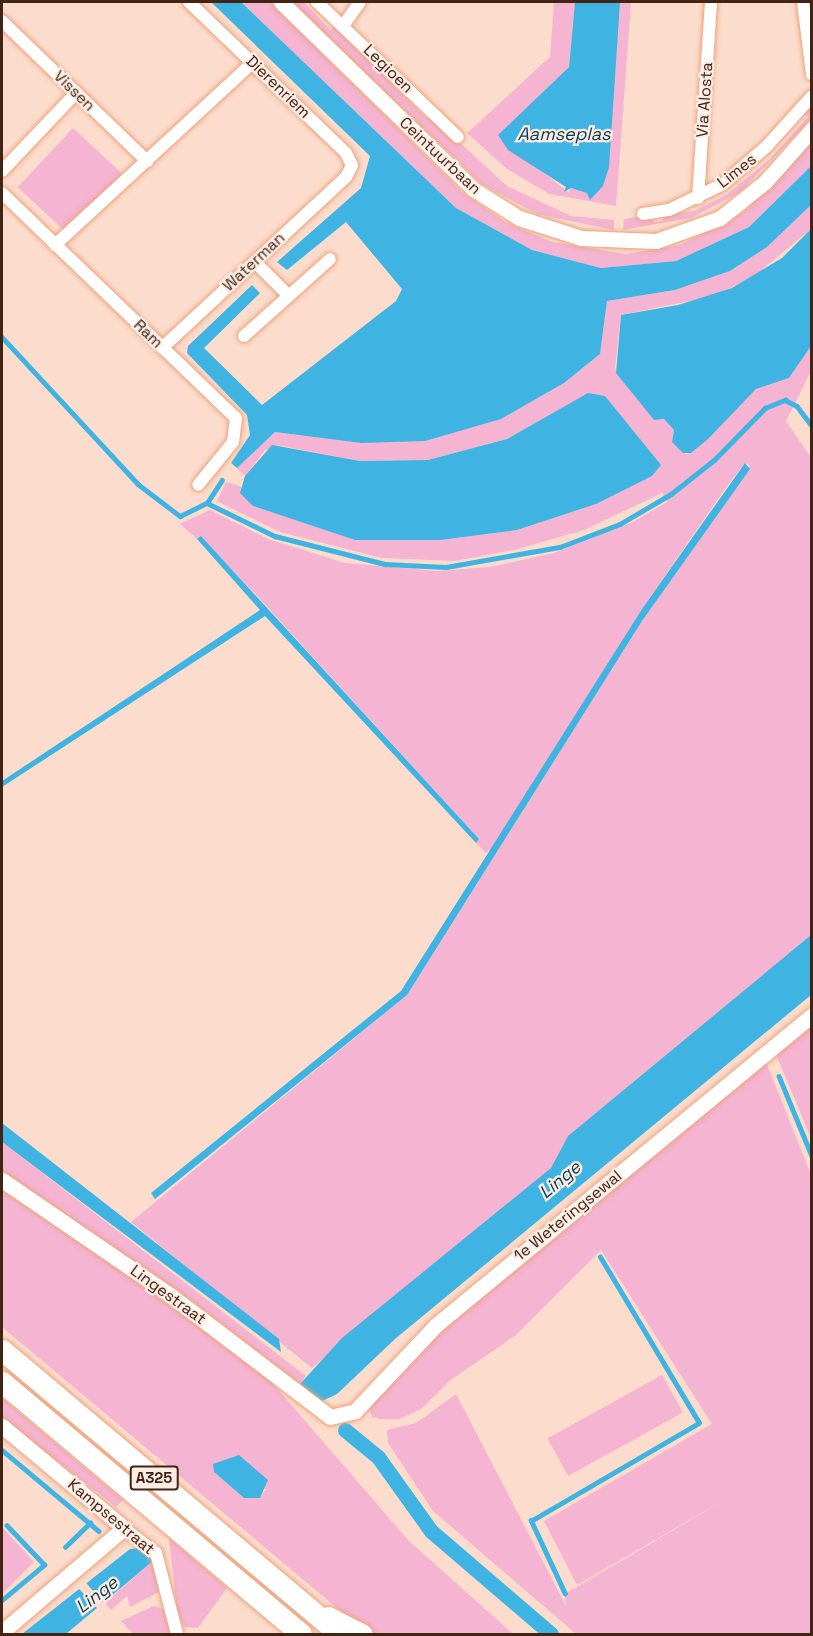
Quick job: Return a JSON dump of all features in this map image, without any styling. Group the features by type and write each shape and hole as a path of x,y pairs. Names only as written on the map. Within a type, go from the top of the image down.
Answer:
{"highway":[{"name":"A325","path":"2,1350 339,1635"},
{"name":"A325","path":"2,1382 301,1635"},
{"path":"306,1606 362,1635"}],"street":[{"name":"Dierenriem","path":"189,2 346,153 352,165 346,177"},
{"name":"Ceintuurbaan","path":"281,2 473,189 519,218 581,238 656,241 720,218 765,182 812,129"},
{"name":"Legioen","path":"317,2 458,137"},
{"path":"343,26 360,2"},
{"name":"Via Alosta","path":"698,198 711,2"},
{"path":"803,2 812,74"},
{"name":"Vissen","path":"2,21 147,160"},
{"path":"55,245 253,62"},
{"path":"2,171 76,93"},
{"name":"Limes","path":"643,213 698,198 745,168 812,96"},
{"name":"Waterman","path":"162,348 346,177"},
{"name":"Ram","path":"2,193 239,426 233,442 198,485"},
{"path":"244,336 330,259"},
{"path":"255,262 289,296"},
{"name":"1e Weteringsewal","path":"330,1417 355,1411 436,1325 812,1015"},
{"name":"Lingestraat","path":"2,1180 170,1295 330,1417"},
{"name":"Kampsestraat","path":"2,1426 156,1553 177,1635"},
{"path":"2,1632 124,1528"}],"shaded area":[{"path":"241,2 270,2 463,193 505,222 552,242 626,254 680,245 743,213 811,142 811,166 749,227 676,261 601,268 532,250 456,208"},
{"path":"291,2 304,2 330,30 335,26 426,118 430,115 507,186 571,216 614,220 614,230 537,214 482,184"},
{"path":"554,2 575,2 569,67 498,136 569,193 570,188 592,193 603,186 620,2 631,2 616,206 549,194 507,169 467,133 550,57"},
{"path":"811,105 811,119 740,192 691,218 623,230 624,219 650,215 654,222 663,221 663,215 694,211 726,195 770,159 808,117 804,113"},
{"path":"73,128 123,175 68,234 18,187"},
{"path":"811,205 811,229 753,277 714,296 621,315 615,368 654,420 664,419 674,430 672,442 687,454 756,389 789,378 811,346 811,371 786,421 812,459 811,935 568,1136 551,1168 312,1368 131,1222 407,995 642,621 750,465 745,463 725,489 642,609 497,843 486,853 476,843 479,839 260,599 201,537 197,539 180,524 210,510 268,539 345,563 436,571 490,567 554,553 633,522 667,502 662,493 584,530 518,549 455,561 382,558 280,532 217,501 226,482 240,486 253,506 356,540 441,540 517,530 596,504 589,393 507,439 428,460 360,461 281,446 265,450 245,476 237,468 275,432 361,443 501,419 564,383 600,354 607,301 675,290 730,271 767,247"},
{"path":"811,1022 811,1138 775,1052"},
{"path":"766,1062 811,1175 811,1634 576,1634 433,1511 388,1443 387,1430 416,1423 456,1394 566,1606 565,1594 731,1496 577,1585 544,1521 712,1424 601,1250 516,1335 452,1379 421,1409 400,1419 380,1419 372,1417 367,1402 413,1353"},
{"path":"2,1142 306,1376 300,1384 197,1305 2,1172"},
{"path":"2,1187 261,1370 409,1541 513,1634 368,1634 2,1327","holes":["214,1472 266,1489 260,1498 244,1498"]},
{"path":"662,1375 683,1413 568,1476 547,1439"},
{"path":"2,1398 123,1500 116,1507 2,1418"},
{"path":"2,1527 34,1562 2,1594"},
{"path":"169,1538 227,1588 198,1628 184,1627 177,1610"},
{"path":"153,1561 159,1592 130,1607 127,1596 111,1610 105,1603"},
{"path":"154,1606 166,1610 172,1634 133,1634 121,1621"}],"water":[{"path":"211,2 241,2 456,208 532,250 601,268 676,261 749,227 811,166 811,205 767,247 730,271 675,290 607,301 600,354 564,383 501,419 425,441 361,443 275,432 237,468 231,463 250,435 247,415 187,353 188,346 252,285 260,293 204,348 262,405 396,301 402,289 346,222 287,270 277,262 361,188 370,156"},
{"name":"Aamseplas","path":"575,2 620,2 609,167 603,186 590,200 587,193 571,188 564,192 566,187 508,150 498,135 569,67"},
{"path":"811,229 811,346 789,378 756,389 708,439 691,453 683,453 672,442 674,430 664,419 654,420 616,373 621,315 678,305 732,288 782,258"},
{"path":"588,393 605,396 661,465 652,476 596,504 517,530 441,540 355,540 253,506 240,493 245,476 272,445 360,461 428,460 507,439"},
{"path":"745,463 750,469 642,621 407,995 155,1199 151,1193 401,991 642,609"},
{"path":"201,536 479,839 476,843 265,616 2,787 2,781 260,610 197,539"},
{"name":"Linge","path":"811,935 811,995 395,1339 337,1394 322,1401 300,1384 342,1338 551,1168 568,1136"},
{"path":"2,1123 279,1339 281,1352 2,1142"},
{"path":"239,1455 268,1480 260,1498 244,1498 214,1472 213,1464"},
{"name":"Linge","path":"138,1548 153,1561 66,1634 22,1634 130,1549"}],"pier":[{"path":"85,1582 108,1606 101,1612 78,1588"}],"waterway":[{"path":"2,337 138,484 180,516 207,503 275,536 385,564 446,567 560,547 620,524 671,494 714,460 765,408 785,400 797,406 812,426"},
{"path":"207,503 222,480"},
{"path":"779,1076 812,1156"},
{"path":"565,1594 531,1521 699,1423 600,1257"},
{"path":"345,1430 378,1457 431,1531 551,1634"},
{"path":"2,1450 99,1531"},
{"path":"65,1547 90,1523"},
{"path":"2,1600 44,1565 7,1526"}]}
